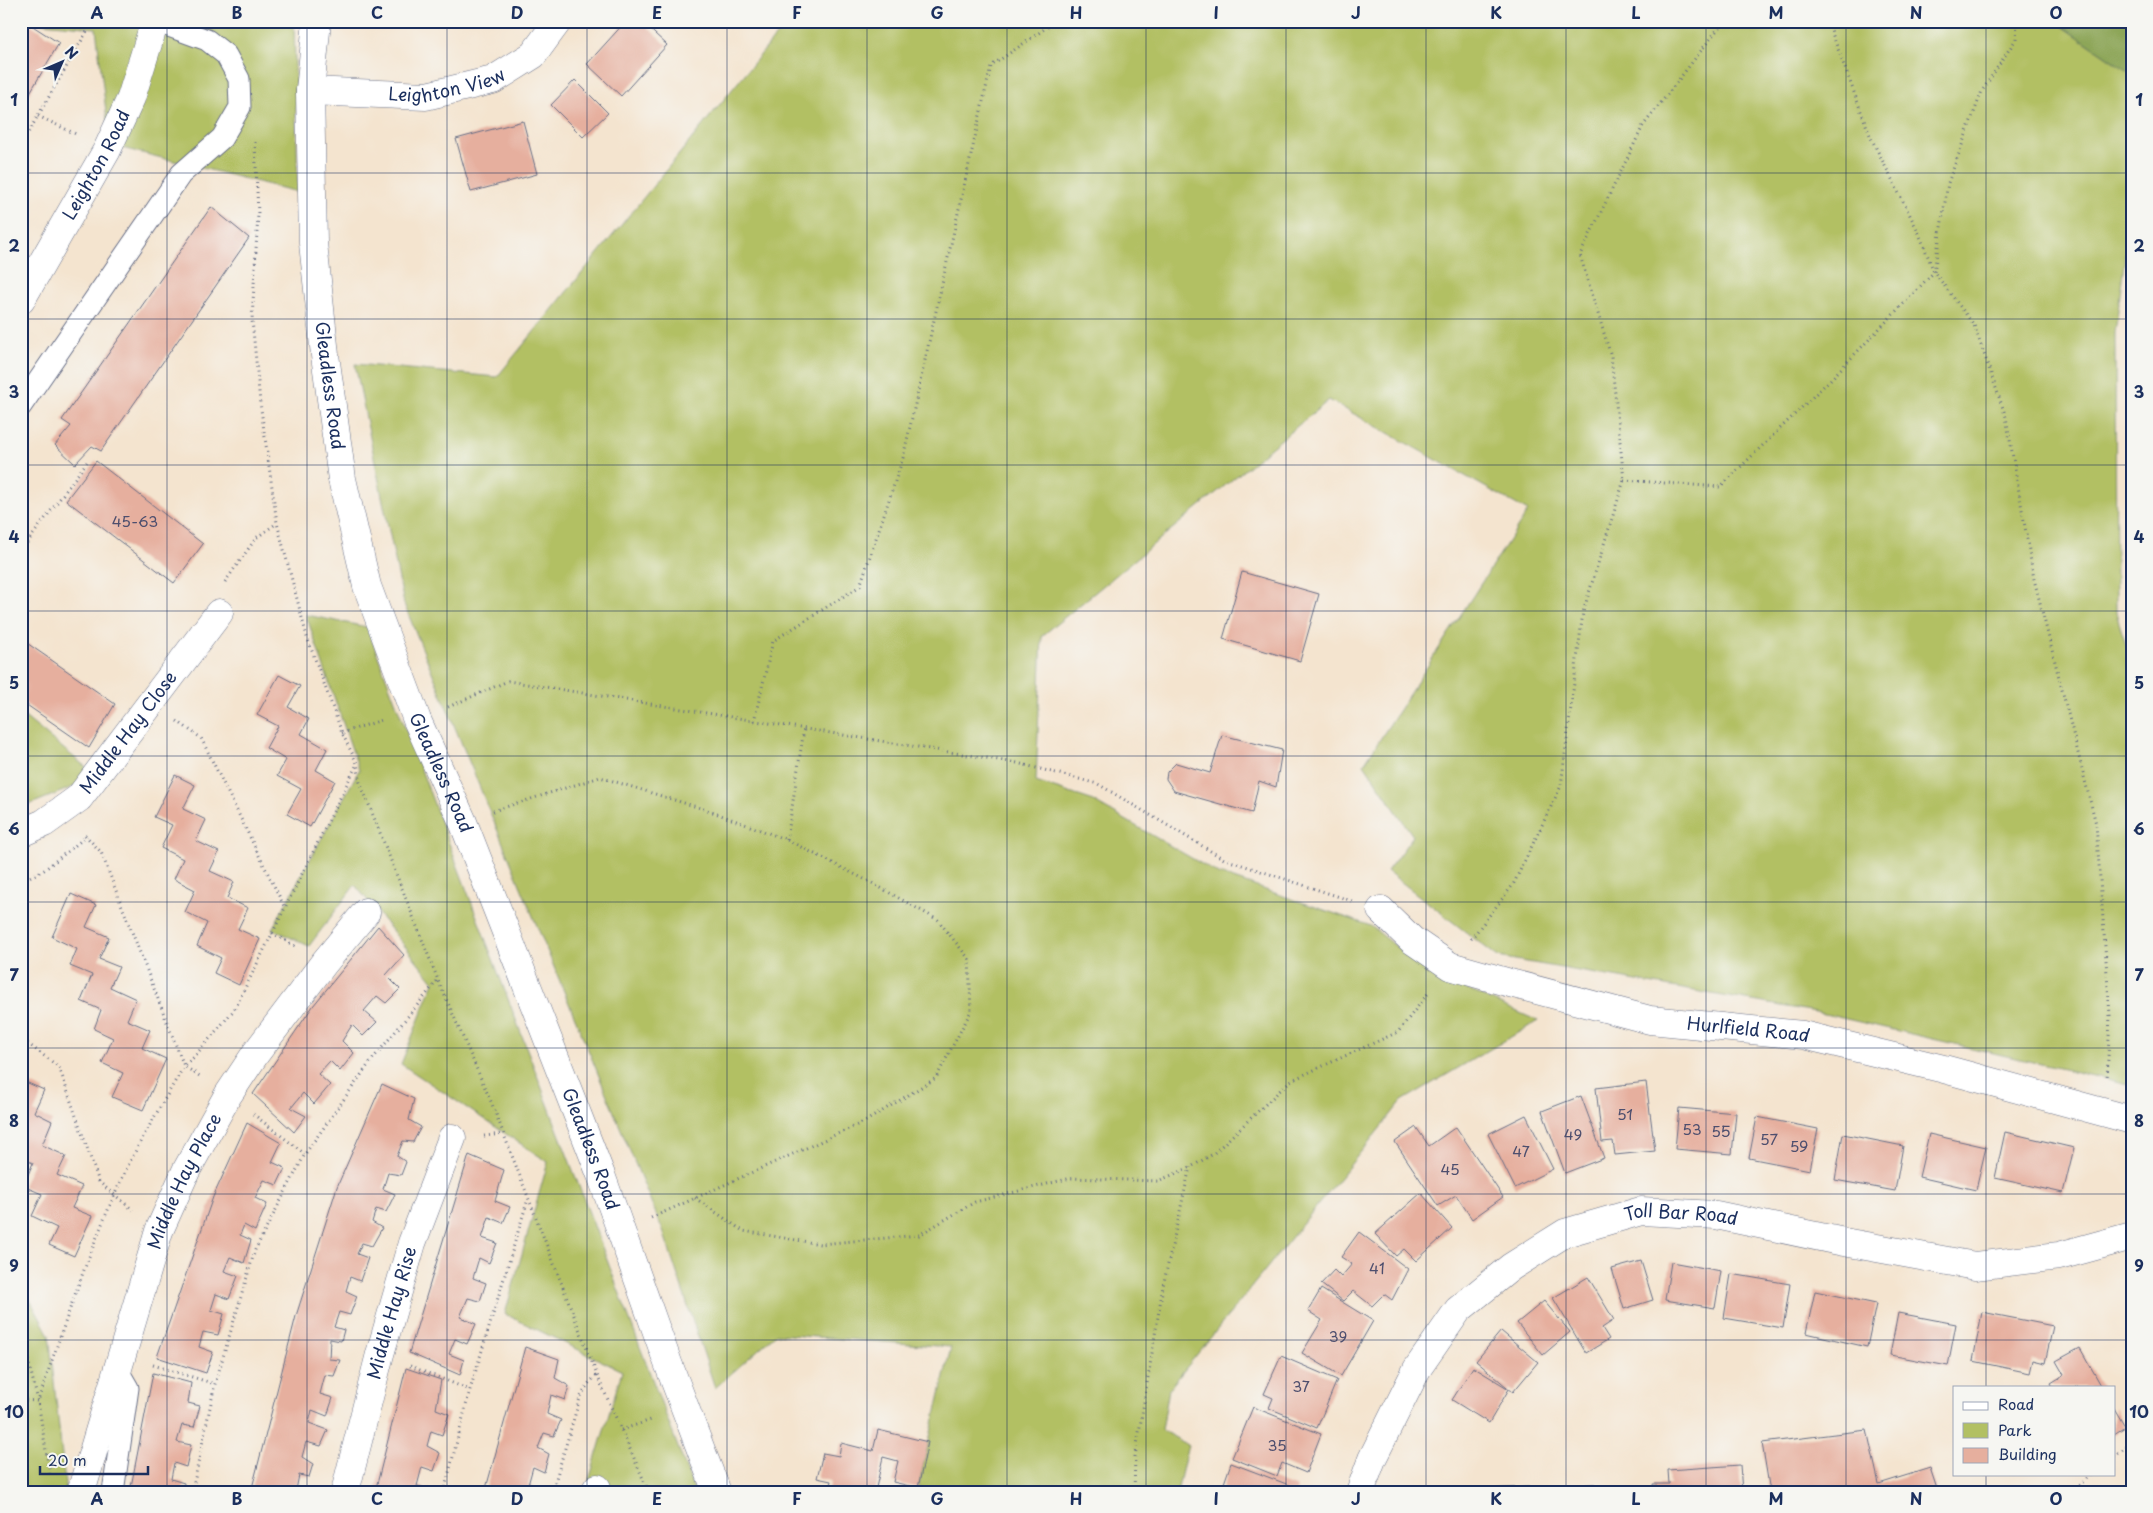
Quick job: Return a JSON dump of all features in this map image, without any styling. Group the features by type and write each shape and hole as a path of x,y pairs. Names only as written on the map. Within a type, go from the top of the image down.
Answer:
{"street":[{"name":"Leighton Road","path":"21,300 107,150 131,98 155,21"},
{"name":"Gleadless Road","path":"317,21 310,92 313,243 325,355 342,479 367,586 416,715 464,822 601,1175 671,1372 717,1492"},
{"name":"Leighton View","path":"310,92 426,96 492,80 533,55 558,21"},
{"name":"Middle Hay Close","path":"21,832 44,823 79,798 219,614"},
{"name":"Hurlfield Road","path":"1381,910 1412,940 1450,966 1650,1020 1803,1035 2132,1120"},
{"name":"Middle Hay Place","path":"81,1492 159,1232 186,1171 228,1095 261,1045 366,912"},
{"name":"Middle Hay Rise","path":"345,1492 380,1354 412,1242 452,1138"},
{"name":"Toll Bar Road","path":"1360,1492 1372,1459 1417,1369 1458,1310 1510,1267 1565,1233 1641,1211 1716,1215 1975,1266 2059,1256 2130,1242"}],"lane":[{"path":"21,406 180,174 222,138 240,107 239,79 226,55 207,40 155,21"},
{"path":"113,1492 128,1388 119,1362"}],"path":[{"path":"21,145 93,21"},
{"path":"754,721 773,641 860,586 903,458 991,66 1056,21"},
{"path":"696,1198 743,1231 820,1244 919,1235 976,1202 1071,1178 1158,1181 1190,1167 1213,1154 1290,1082 1398,1032 1513,886 1561,786 1583,612 1624,480 1611,356 1580,255 1644,126 1724,21"},
{"path":"1829,21 1870,138 1918,231 1934,272 1974,325 2006,417 2034,579 2096,824 2110,1015 2105,1112"},
{"path":"1624,480 1720,487 1830,380 1934,272 1948,183 1982,91 2016,39 2017,21"},
{"path":"38,116 107,150"},
{"path":"255,133 258,214 252,320 260,402 276,523 307,637 342,733 357,763 360,782 394,862 438,980 492,1104 597,1375 649,1492"},
{"path":"21,551 86,462"},
{"path":"219,614 208,606 256,538 276,523"},
{"path":"342,733 416,715 508,681 1017,763 1098,784 1224,859 1381,910"},
{"path":"152,704 201,738 284,906"},
{"path":"787,840 804,729"},
{"path":"38,1402 71,1306 114,1195 134,1154 184,1066 234,1010 284,906 357,763"},
{"path":"464,822 521,801 600,777 710,811 787,840 872,883 938,920 969,959 971,1011 936,1078 866,1121 621,1231"},
{"path":"64,810 100,852 184,1066 228,1095 305,1154"},
{"path":"192,1492 215,1384 255,1250 305,1154 371,1061 438,980"},
{"path":"21,1030 27,1043 59,1067 99,1182 159,1232"},
{"path":"1134,1492 1135,1457 1163,1286 1190,1167"},
{"path":"444,1492 470,1390 528,1198"},
{"path":"21,1331 38,1402 51,1483"},
{"path":"380,1354 470,1390"},
{"path":"119,1362 215,1384"},
{"path":"552,1492 580,1398 588,1384 597,1375"},
{"path":"21,1400 38,1402"},
{"path":"2116,1455 2132,1443"},
{"path":"2071,1492 2090,1476"}],"green space":[{"path":"21,21 294,21 298,192 110,145 96,28"},
{"path":"782,21 2055,21 2132,74 2132,203 2115,333 2116,613 2132,664 2132,1085 1816,1012 1498,957 1387,871 1413,836 1364,764 1528,511 1329,400 1042,636 1036,782 1091,800 1219,874 1371,926 1428,972 1538,1021 1402,1101 1169,1389 1162,1430 1188,1445 1177,1492 938,1492 918,1488 951,1347 776,1334 715,1388 663,1231 404,604 355,364 497,377 784,26"},
{"path":"2055,21 2132,21 2132,74"},
{"path":"306,615 367,627 695,1492 617,1492 589,1480 622,1371 505,1314 548,1162 401,1064 434,982 355,885 309,946 272,929 359,770"},
{"path":"21,714 98,777 21,808"},
{"path":"21,1283 49,1335 66,1492 21,1492"}],"building":[{"path":"21,21 25,21 59,43 21,108"},
{"path":"626,21 641,21 667,45 621,96 587,64"},
{"path":"575,80 608,113 583,137 551,105"},
{"path":"523,121 537,174 471,192 456,139"},
{"path":"211,207 249,238 101,451 92,446 75,464 55,445 71,426 62,420"},
{"path":"96,461 203,544 174,583 66,500"},
{"path":"1242,572 1319,594 1300,661 1223,639"},
{"path":"21,639 115,704 89,748 21,701"},
{"path":"279,675 300,686 288,707 309,719 301,734 327,749 316,770 335,781 310,827 287,814 301,789 277,776 286,760 266,748 278,726 257,715"},
{"path":"1222,735 1282,750 1276,787 1259,781 1252,813 1174,791 1166,779 1167,772 1176,763 1210,773"},
{"path":"175,775 195,785 183,809 206,820 196,841 219,852 210,871 234,882 227,898 248,908 238,929 260,939 239,985 214,973 221,958 197,946 207,923 185,912 195,890 174,879 183,859 161,848 172,825 154,817"},
{"path":"71,894 96,905 86,927 109,937 99,959 119,967 110,987 136,999 127,1020 150,1030 142,1048 166,1059 143,1110 112,1097 123,1073 102,1063 113,1038 94,1029 101,1010 81,1001 92,975 70,966 77,949 52,937"},
{"path":"378,926 404,955 386,975 400,989 386,1003 377,996 364,1011 377,1022 363,1036 352,1025 342,1041 354,1053 340,1071 330,1061 318,1074 330,1085 314,1104 303,1093 291,1108 306,1116 294,1132 253,1094 313,1006"},
{"path":"21,1080 44,1090 34,1112 52,1121 42,1145 66,1156 57,1175 82,1186 72,1208 92,1216 74,1256 49,1245 57,1228 32,1216 42,1194 23,1186 33,1163 21,1158"},
{"path":"1646,1082 1655,1151 1615,1155 1613,1141 1602,1142 1596,1088"},
{"path":"382,1084 414,1099 409,1120 421,1127 413,1142 403,1141 397,1156 406,1162 401,1175 388,1173 383,1189 395,1194 386,1212 376,1209 372,1222 382,1228 372,1246 362,1243 357,1254 368,1258 360,1281 350,1277 346,1291 357,1296 350,1315 339,1312 334,1327 344,1330 341,1341 330,1339 329,1359 340,1360 334,1376 325,1375 320,1394 333,1398 327,1416 312,1410 309,1423 328,1430 321,1446 306,1442 302,1457 313,1464 309,1477 299,1475 296,1490 305,1492 251,1492 296,1316 337,1187"},
{"path":"1581,1096 1604,1158 1565,1173 1542,1111"},
{"path":"1679,1108 1736,1113 1732,1154 1675,1149"},
{"path":"1526,1115 1553,1169 1515,1188 1488,1134"},
{"path":"1757,1117 1818,1129 1810,1170 1749,1158"},
{"path":"247,1123 281,1143 272,1162 285,1168 277,1185 264,1180 255,1198 267,1204 255,1231 244,1225 240,1235 251,1240 244,1263 230,1257 224,1271 238,1276 229,1299 216,1294 211,1310 224,1314 218,1335 203,1332 199,1347 213,1352 206,1373 157,1357 213,1197"},
{"path":"1416,1127 1429,1146 1456,1127 1503,1197 1472,1219 1456,1195 1438,1206 1395,1142"},
{"path":"2005,1132 2074,1148 2063,1193 1995,1178"},
{"path":"1843,1134 1903,1146 1895,1191 1835,1180"},
{"path":"1929,1134 1986,1147 1976,1190 1919,1177"},
{"path":"469,1155 504,1170 495,1201 510,1207 503,1223 489,1217 482,1238 497,1243 489,1263 479,1258 473,1278 486,1283 480,1301 468,1298 460,1317 476,1324 467,1344 455,1339 449,1354 464,1360 460,1375 409,1353"},
{"path":"1421,1193 1452,1228 1416,1261 1404,1249 1396,1256 1375,1234"},
{"path":"1359,1232 1408,1269 1392,1300 1384,1294 1372,1306 1353,1291 1343,1301 1321,1284 1334,1270 1341,1277 1352,1264 1341,1257"},
{"path":"1641,1261 1653,1300 1624,1309 1612,1269"},
{"path":"1671,1262 1721,1271 1715,1308 1665,1300"},
{"path":"1731,1274 1790,1284 1783,1328 1724,1318"},
{"path":"1588,1277 1614,1320 1602,1328 1609,1339 1586,1353 1553,1298"},
{"path":"1321,1289 1373,1321 1341,1376 1302,1353 1322,1320 1308,1311"},
{"path":"1815,1291 1876,1304 1867,1347 1806,1333"},
{"path":"1544,1301 1570,1332 1543,1355 1517,1323"},
{"path":"1982,1312 2053,1326 2045,1363 2033,1360 2030,1373 1973,1361"},
{"path":"1898,1313 1956,1324 1948,1366 1890,1355"},
{"path":"1501,1331 1538,1362 1513,1392 1476,1361"},
{"path":"525,1347 559,1359 555,1378 569,1386 565,1400 551,1395 547,1414 561,1420 554,1436 544,1433 538,1448 549,1454 544,1472 533,1467 528,1485 541,1490 540,1492 485,1492"},
{"path":"2080,1348 2101,1386 2052,1386 2051,1383 2064,1375 2056,1361"},
{"path":"1281,1356 1337,1380 1317,1428 1269,1408 1273,1398 1264,1394"},
{"path":"1473,1367 1509,1389 1489,1423 1452,1400"},
{"path":"406,1368 441,1380 436,1409 449,1414 442,1435 431,1431 427,1446 440,1453 434,1471 422,1467 417,1486 430,1489 429,1492 375,1492"},
{"path":"153,1373 191,1383 188,1403 200,1406 194,1427 182,1425 177,1442 191,1445 186,1467 174,1463 171,1479 184,1483 183,1492 130,1492"},
{"path":"1253,1407 1321,1434 1306,1473 1282,1463 1277,1476 1232,1458"},
{"path":"2116,1411 2125,1427 2116,1433"},
{"path":"878,1430 928,1442 918,1488 893,1482 898,1461 883,1457 875,1492 828,1492 831,1481 817,1478 823,1453 839,1456 841,1443 873,1451"},
{"path":"1867,1430 1879,1484 1930,1468 1937,1489 1923,1492 1857,1492 1857,1489 1819,1492 1770,1492 1762,1443"},
{"path":"1231,1463 1297,1488 1296,1492 1221,1492"},
{"path":"1740,1465 1742,1492 1654,1492 1653,1484 1669,1484 1668,1470"},
{"path":"1595,1484 1596,1492 1463,1492 1463,1490"}]}
